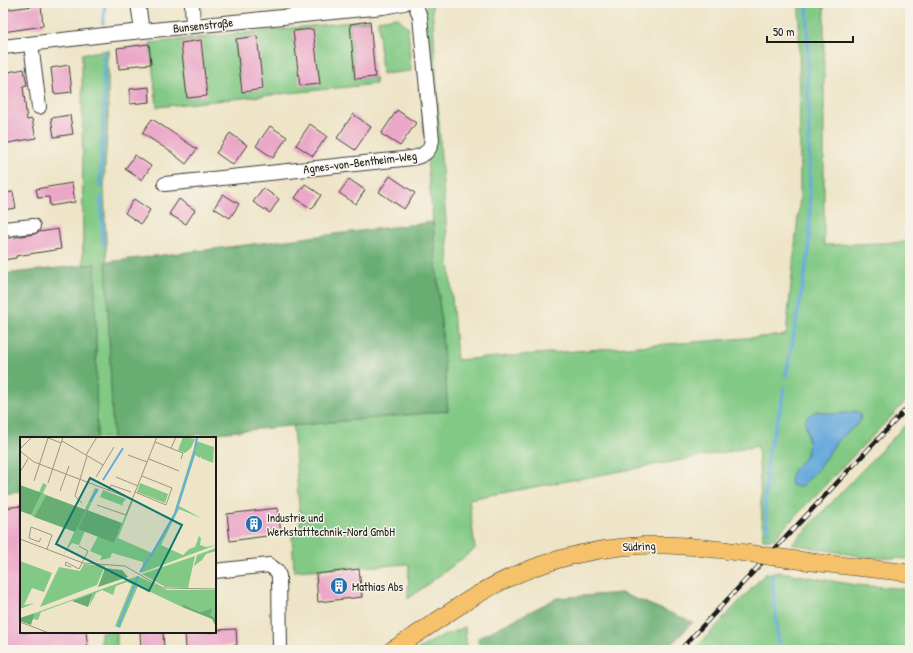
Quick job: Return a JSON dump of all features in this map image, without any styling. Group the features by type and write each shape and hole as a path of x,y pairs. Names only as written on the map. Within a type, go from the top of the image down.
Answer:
{"main road":[{"name":"Südring","path":"392,650 475,596 509,578 545,563 586,552 622,546 664,545 723,550 910,573"}],"street":[{"path":"138,3 142,31"},
{"path":"192,3 193,26"},
{"name":"Bunsenstraße","path":"3,47 142,31 383,7 404,3"},
{"name":"Agnes-von-Bentheim-Weg","path":"165,184 412,158 428,152 432,140 420,17 414,3"},
{"path":"32,44 39,108"},
{"path":"3,229 33,226"},
{"path":"216,571 269,565 277,572 279,576 280,650"}],"green space":[{"path":"432,3 441,158 457,360 786,335 800,196 799,3 824,3 824,245 910,242 910,397 775,539 763,539 758,446 469,499 475,549 408,599 409,564 294,571 292,535 301,534 293,426 448,411 433,222 413,16"},
{"path":"397,17 408,27 411,71 382,74 378,20"},
{"path":"370,21 350,24 355,79 375,77 376,84 157,107 150,43"},
{"path":"108,50 108,117 104,184 113,437 97,437 95,264 83,265 82,54"},
{"path":"433,222 448,411 175,437 113,437 106,262"},
{"path":"95,264 97,437 20,437 20,492 3,494 3,274"},
{"path":"910,420 910,559 864,557 792,544"},
{"path":"780,572 855,585 910,589 910,648 885,650 694,650 765,574"},
{"path":"621,593 693,622 666,650 479,650 478,638 557,598"},
{"path":"465,627 467,650 417,650 436,639"},
{"path":"101,633 117,633 117,650 101,650"}],"water":[{"path":"817,411 836,414 855,411 860,414 861,421 837,441 818,469 803,485 797,487 791,485 791,479 794,470 805,457 808,449 805,421 808,416"}],"building":[{"path":"41,5 43,26 3,32 3,10"},
{"path":"370,21 375,77 355,79 350,24"},
{"path":"313,29 320,84 300,86 293,31"},
{"path":"257,36 263,89 242,92 236,39"},
{"path":"201,40 207,96 187,98 181,43"},
{"path":"149,44 151,64 129,66 129,68 119,69 117,48"},
{"path":"69,65 72,92 54,94 51,68"},
{"path":"24,69 27,85 23,86 27,120 32,119 36,138 3,144 3,111 7,111 3,73"},
{"path":"149,87 150,102 130,104 130,89"},
{"path":"397,110 416,123 400,146 381,134"},
{"path":"353,114 371,127 355,150 337,138"},
{"path":"70,115 73,134 54,137 51,118"},
{"path":"152,119 197,149 186,164 142,133"},
{"path":"310,124 327,136 313,156 296,145"},
{"path":"270,126 287,137 273,158 256,146"},
{"path":"230,133 247,145 233,165 216,153"},
{"path":"135,155 151,166 142,180 125,169"},
{"path":"390,176 415,193 404,209 379,192"},
{"path":"349,179 365,190 356,204 339,193"},
{"path":"72,183 75,202 50,206 49,197 38,198 36,189"},
{"path":"305,184 321,195 312,209 295,198"},
{"path":"263,188 279,199 270,213 253,202"},
{"path":"13,192 16,208 3,210 3,193"},
{"path":"223,194 239,204 230,218 214,208"},
{"path":"134,199 150,210 141,224 125,213"},
{"path":"179,199 195,210 186,224 169,214"},
{"path":"58,229 61,249 16,256 16,258 3,260 3,239"},
{"path":"20,506 20,633 86,633 88,650 3,650 3,508"},
{"name":"Industrie und Werkstatttechnik-Nord GmbH","path":"278,508 281,534 230,541 227,514"},
{"name":"Mathias Abs","path":"359,569 362,597 318,602 316,574"},
{"path":"236,629 237,645 186,649 185,633 216,633 216,630"},
{"path":"140,633 163,633 164,650 141,650"}],"waterway":[{"path":"103,23 105,3"},
{"path":"786,376 809,251 810,214 807,3"},
{"path":"100,188 104,111 104,52"},
{"path":"101,197 103,245"},
{"path":"768,532 765,505 768,453 782,402 784,388"},
{"path":"772,575 779,650"}],"railway":[{"path":"680,650 910,405"}],"place":[{"name":"Industrie und Werkstatttechnik-Nord GmbH","path":"254,524"},
{"name":"Mathias Abs","path":"339,586"}]}
